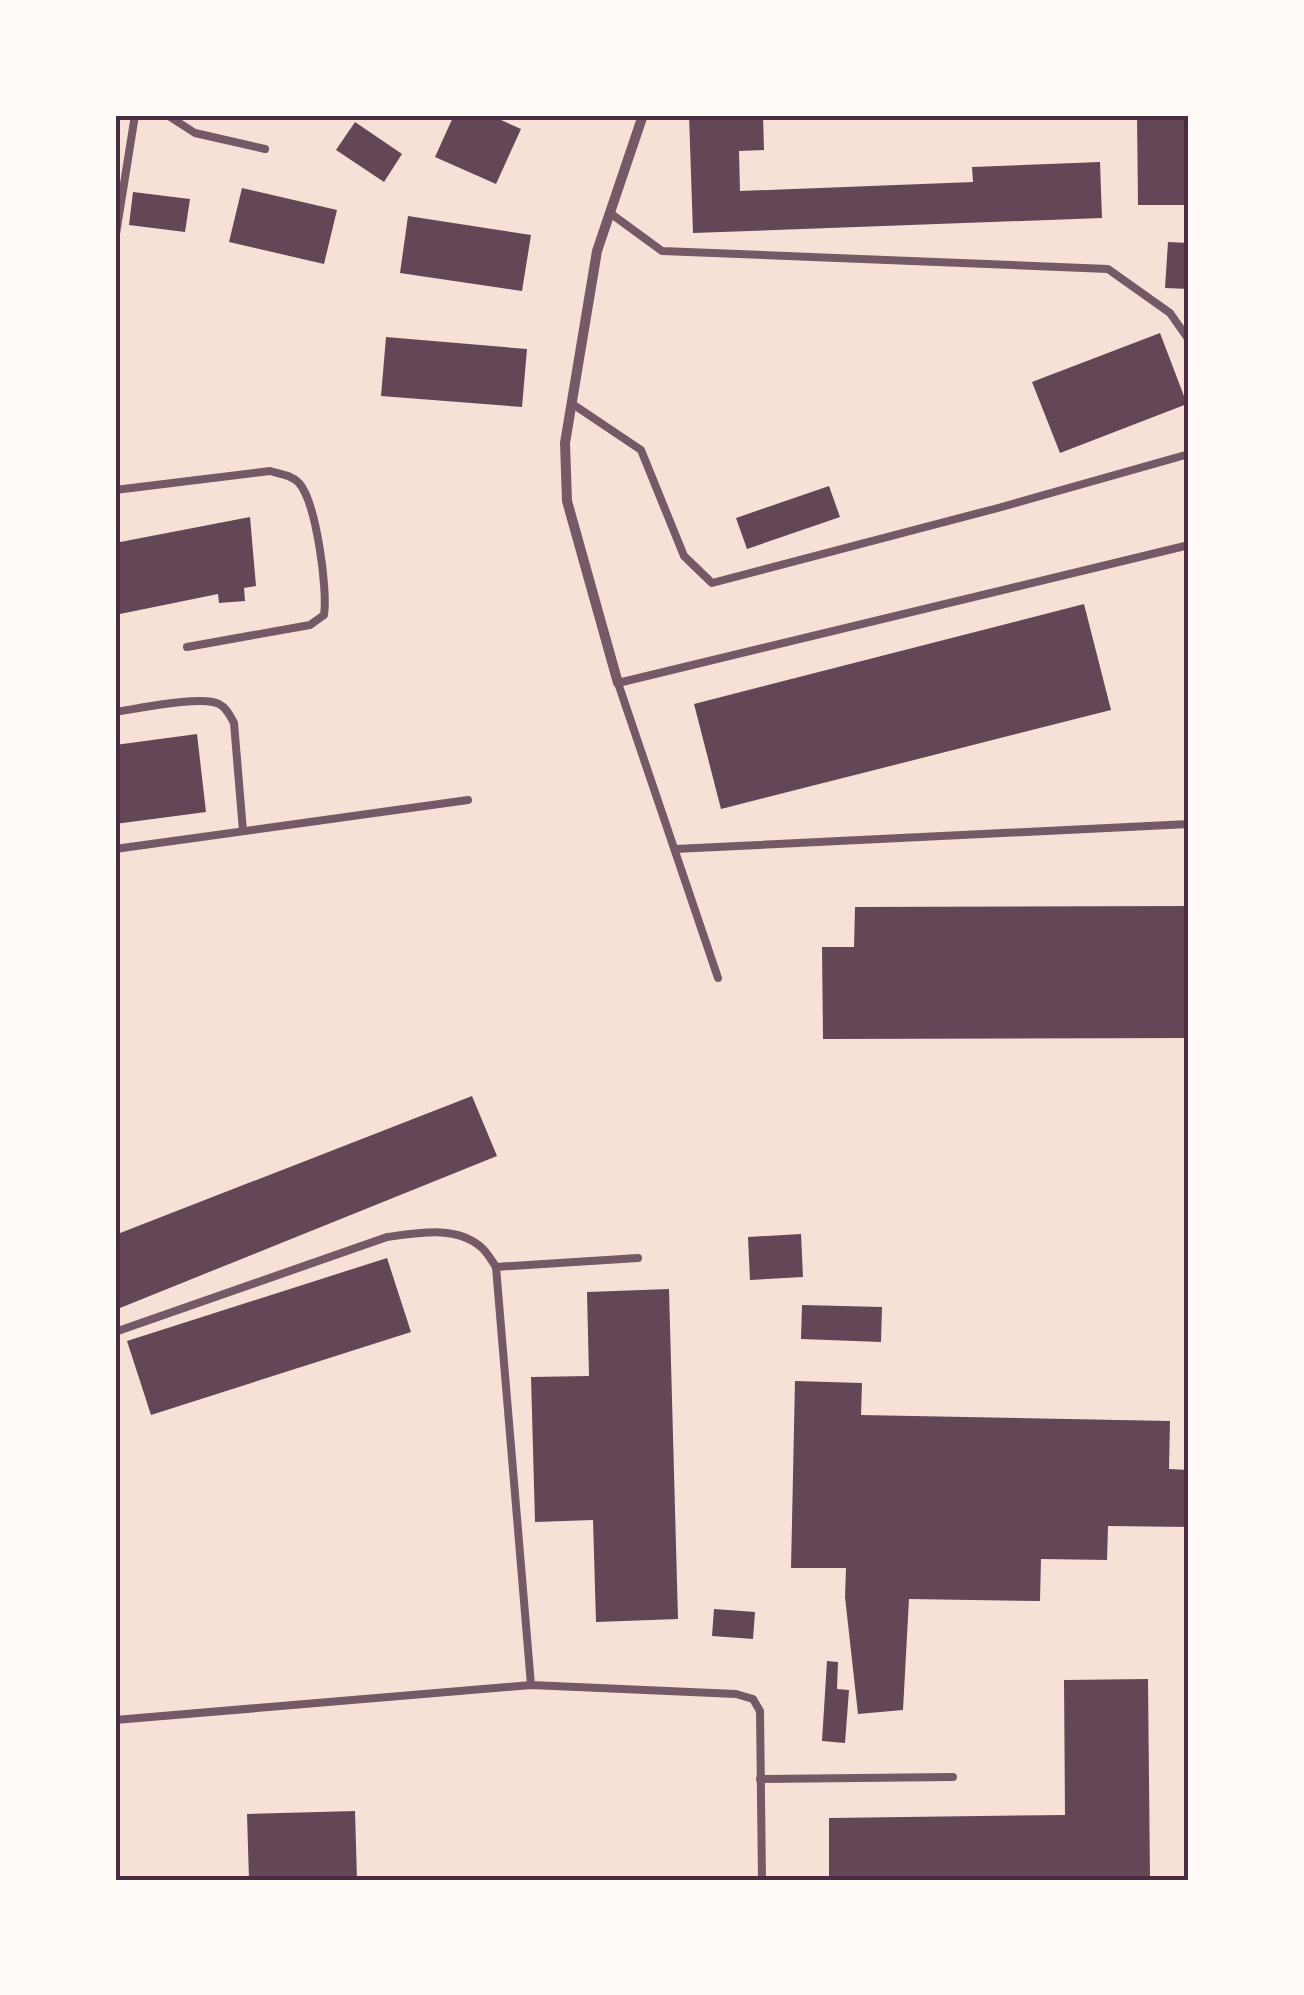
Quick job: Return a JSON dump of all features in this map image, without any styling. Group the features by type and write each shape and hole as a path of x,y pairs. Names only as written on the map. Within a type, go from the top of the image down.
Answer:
{"street":[{"path":"618,683 567,501 565,443 597,251 644,115"}],"lane":[{"path":"115,240 135,115"},
{"path":"168,115 195,132 265,148"},
{"path":"610,213 662,251 1108,270 1170,313 1189,340"},
{"path":"571,403 642,450 684,556 712,583 1189,454"},
{"path":"115,490 270,471 292,477 310,504 327,596 324,614 310,625 187,647"},
{"path":"718,978 618,683 1189,546"},
{"path":"115,712 200,700 216,702 225,709 234,723 243,831"},
{"path":"115,849 468,800"},
{"path":"675,849 1189,824"},
{"path":"115,1332 387,1237 429,1231 458,1236 481,1246 496,1266 531,1685"},
{"path":"496,1266 638,1258"},
{"path":"115,1720 531,1685 736,1694 753,1700 760,1711 762,1880"},
{"path":"760,1779 953,1777"}],"building":[{"path":"454,115 490,115 521,129 496,184 435,157"},
{"path":"689,115 763,115 764,150 739,151 740,191 973,182 972,167 1100,162 1102,218 693,233"},
{"path":"1137,115 1189,115 1189,205 1138,205"},
{"path":"355,122 402,154 384,182 336,150"},
{"path":"242,188 337,210 324,264 229,242"},
{"path":"133,192 190,199 185,232 129,225"},
{"path":"408,216 531,235 522,291 400,273"},
{"path":"1168,242 1189,243 1189,289 1165,288"},
{"path":"1160,333 1187,404 1060,453 1032,382"},
{"path":"386,337 527,349 522,407 381,396"},
{"path":"829,486 840,517 747,549 736,518"},
{"path":"250,517 256,586 244,588 245,601 219,603 218,594 115,615 115,543"},
{"path":"1084,604 1111,710 721,809 694,704"},
{"path":"197,734 206,812 115,824 115,745"},
{"path":"1189,906 1189,1038 823,1039 822,947 854,947 855,907"},
{"path":"472,1096 497,1156 115,1310 115,1235"},
{"path":"801,1234 803,1277 750,1280 748,1237"},
{"path":"387,1258 411,1332 151,1415 127,1341"},
{"path":"669,1289 678,1619 596,1622 593,1520 535,1522 531,1377 589,1376 587,1292"},
{"path":"802,1305 882,1307 881,1342 801,1339"},
{"path":"795,1381 862,1383 861,1415 1170,1421 1169,1469 1189,1470 1189,1527 1108,1526 1107,1560 1041,1559 1040,1601 909,1599 903,1710 858,1714 845,1597 846,1568 791,1568"},
{"path":"714,1609 755,1612 753,1639 712,1636"},
{"path":"827,1661 838,1662 837,1689 849,1690 845,1743 822,1741"},
{"path":"1148,1679 1150,1880 829,1880 829,1818 1065,1815 1064,1680"},
{"path":"355,1811 357,1880 249,1880 247,1814"}]}
